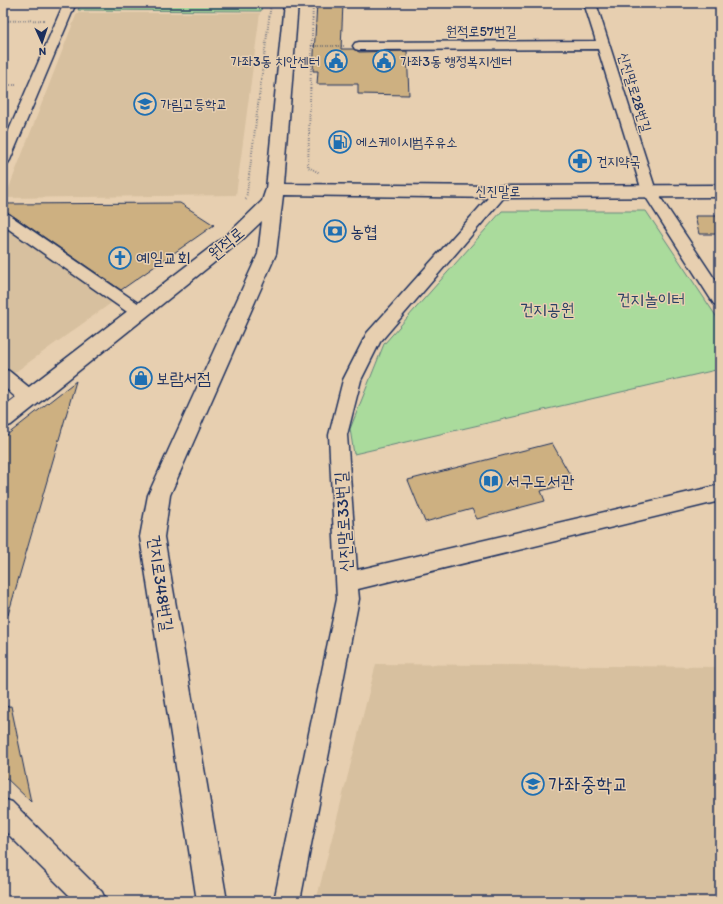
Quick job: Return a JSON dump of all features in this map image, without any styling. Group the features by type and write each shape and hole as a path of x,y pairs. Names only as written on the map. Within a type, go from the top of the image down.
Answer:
{"street":[{"path":"3,160 70,3"},
{"name":"원적로","path":"3,419 235,237 270,203 275,189 291,3"},
{"name":"신진말로28번길","path":"590,3 648,191 720,300"},
{"name":"원적로57번길","path":"359,46 603,45"},
{"name":"신진말로","path":"275,189 501,192 720,191"},
{"name":"건지로348번길","path":"212,901 152,537 159,495 267,254 275,189"},
{"name":"신진말로33번길","path":"287,901 348,599 338,435 352,380 373,338 501,192"},
{"path":"4,220 139,312"},
{"path":"3,376 30,398"},
{"path":"347,582 720,493"},
{"path":"3,811 93,901"}],"path":[{"path":"123,3 144,5 149,3"},
{"path":"242,203 247,198 271,3"},
{"path":"313,3 308,167 325,176"},
{"path":"3,21 63,20"},
{"path":"311,46 359,46"}],"shaded area":[{"name":"가림고등학교","path":"77,13 260,13 236,195 5,198"},
{"path":"3,225 114,301 14,373 3,365"},
{"name":"가좌중학교","path":"376,664 720,667 720,901 316,901"}],"green space":[{"path":"81,3 262,3 261,11 78,10"},
{"name":"건지공원","path":"502,211 646,211 720,322 720,369 354,454 350,429 384,344"}],"building":[{"path":"317,3 343,3 341,49 354,49 359,52 407,51 409,95 358,94 358,84 317,84 318,71 313,71"},
{"name":"예일교회","path":"180,203 214,225 121,290 9,213 3,211 3,204"},
{"path":"695,216 720,216 720,234 699,234"},
{"path":"76,381 8,615 3,615 3,438"},
{"name":"서구도서관","path":"552,443 574,482 541,491 545,501 477,519 472,509 425,522 408,480"},
{"path":"11,706 31,802 3,775 3,707"}],"place":[{"name":"가좌3동 치안센터","path":"336,61"},
{"name":"가좌3동 행정복지센터","path":"384,61"},
{"name":"가림고등학교","path":"145,104"},
{"name":"에스케이시범주유소","path":"340,142"},
{"name":"건지약국","path":"580,161"},
{"name":"농협","path":"335,231"},
{"name":"예일교회","path":"120,258"},
{"name":"보람서점","path":"141,378"},
{"name":"서구도서관","path":"491,481"},
{"name":"가좌중학교","path":"533,784"}],"park label":[{"name":"건지놀이터","path":"651,299"}]}
